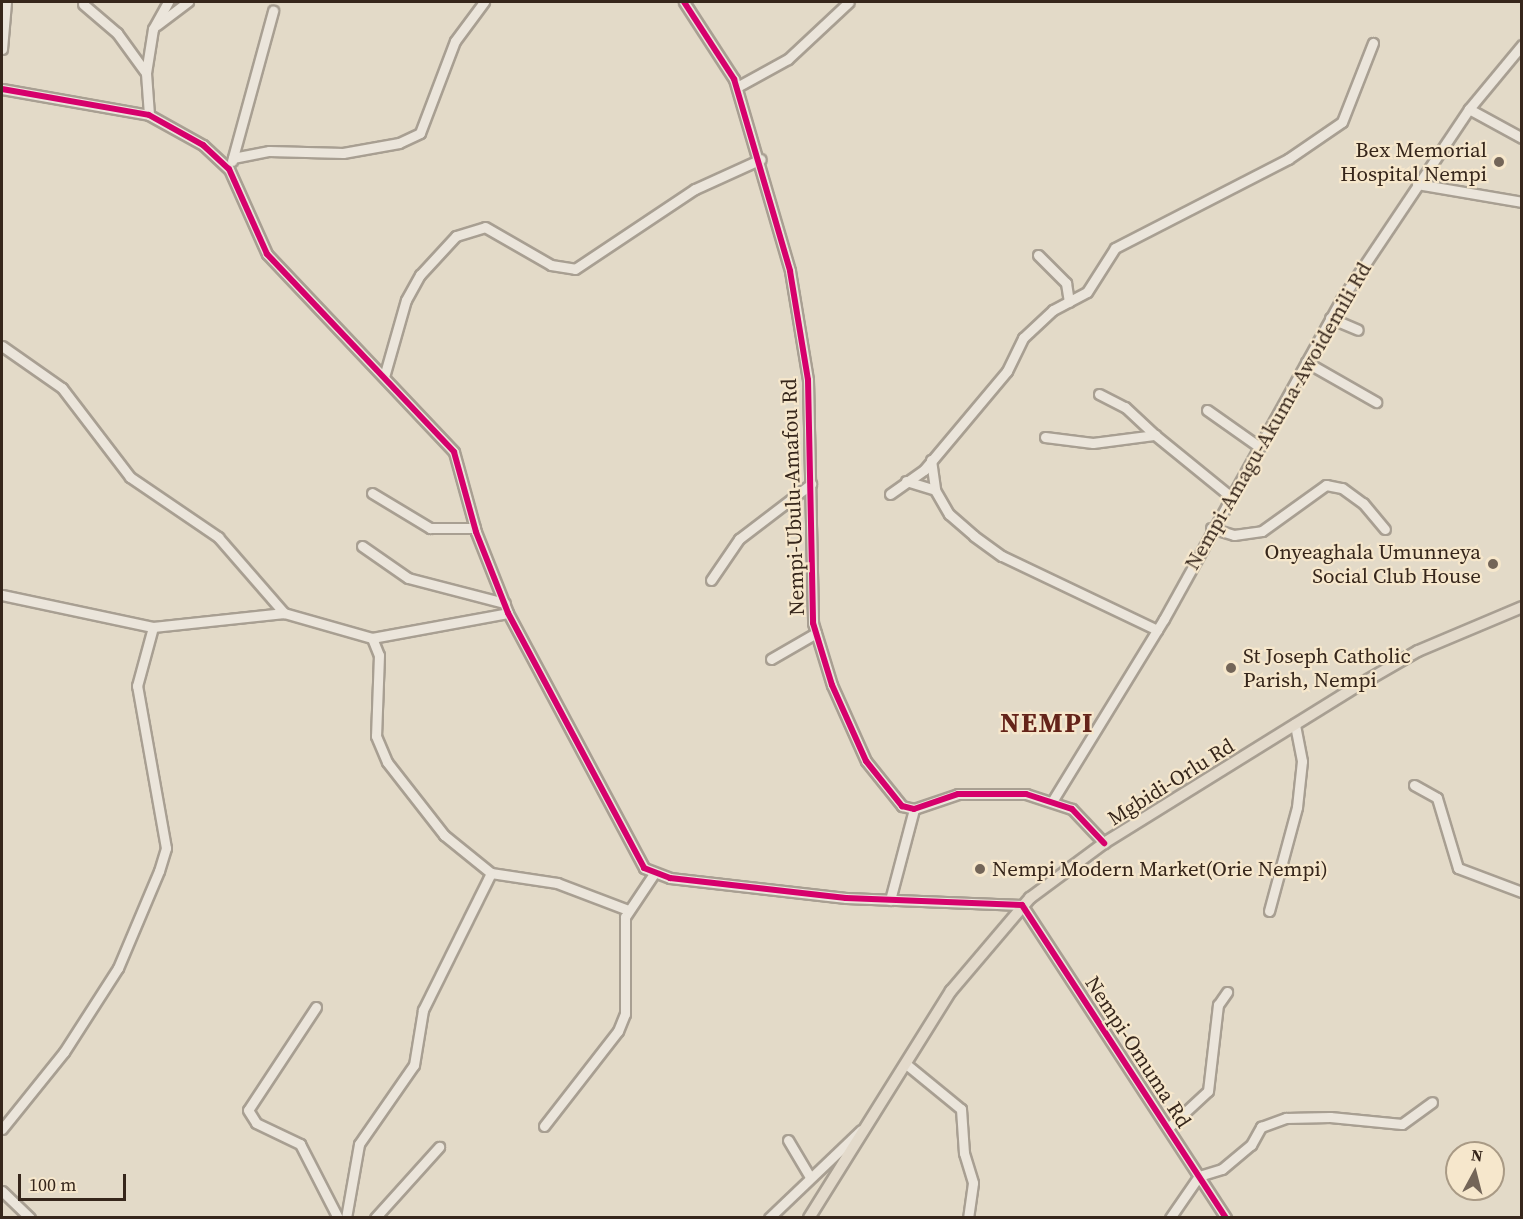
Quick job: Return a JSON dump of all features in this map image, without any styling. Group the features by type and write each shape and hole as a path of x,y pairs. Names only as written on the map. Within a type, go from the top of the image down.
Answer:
{"main road":[{"name":"Mgbidi-Orlu Rd","path":"809,1218 862,1129 978,954 1022,905 1104,843 1295,724 1418,651 1521,607"}],"street":[{"path":"2,49 6,2"},
{"path":"149,115 146,73 153,28 168,2"},
{"path":"153,28 188,2"},
{"path":"233,158 269,151 344,153 399,143 420,133 455,41 484,2"},
{"name":"Nempi-Ubulu-Amafou Rd","path":"684,2 737,87 761,159 802,341 811,484 816,633 832,686 866,761 902,806 914,810"},
{"path":"737,87 788,59 849,2"},
{"path":"83,4 117,33 146,73"},
{"path":"229,169 273,11"},
{"path":"890,494 931,460 1007,371 1023,338 1069,302 1087,292 1115,248 1288,159 1342,122 1373,43"},
{"name":"Nempi-Amagu-Akuma-Awoidemili Rd","path":"1053,800 1157,630 1211,528 1330,318 1469,109 1521,45"},
{"path":"2,89 149,115 203,145 229,169 267,254 454,452 475,528 508,613 634,851 653,875 890,900 1022,905"},
{"path":"1469,109 1521,138"},
{"path":"384,377 406,300 420,275 456,236 485,227 551,265 575,270 695,189 761,159"},
{"path":"1417,184 1521,202"},
{"path":"1038,255 1066,283 1069,302"},
{"path":"1330,318 1358,330"},
{"path":"2,346 62,388 130,477 218,537 284,613"},
{"path":"1306,362 1376,402"},
{"path":"1099,394 1125,407 1155,435 1230,496"},
{"path":"1207,410 1258,446"},
{"path":"1045,437 1093,443 1155,435"},
{"path":"931,460 935,490 949,514 1002,556 1157,630"},
{"path":"906,481 935,490"},
{"path":"711,580 739,539 811,484"},
{"path":"1211,528 1234,535 1262,531 1326,485 1342,488 1363,503 1385,529"},
{"path":"372,493 430,528 475,528"},
{"path":"362,546 408,578 505,603"},
{"path":"2,595 153,627 284,613 372,638 508,613"},
{"path":"2,1129 64,1052 118,968 159,871 166,848 137,686 153,627"},
{"path":"771,659 816,633"},
{"path":"372,638 379,655 376,736 387,762 444,834 491,873 557,883 628,910"},
{"path":"1269,911 1297,807 1302,761 1295,724"},
{"path":"1414,784 1437,798 1458,868 1521,892"},
{"path":"890,900 914,810 958,794 988,792 1053,800 1072,809 1104,843"},
{"path":"346,1218 359,1144 414,1065 423,1010 491,873"},
{"path":"544,1126 618,1031 624,1014 622,937 628,910 653,875"},
{"name":"Nempi-Omuma Rd","path":"1022,905 1226,1218"},
{"path":"1168,1128 1208,1091 1218,1005 1227,992"},
{"path":"316,1007 248,1110 256,1123 300,1144 338,1218"},
{"path":"906,1064 961,1109 964,1153 973,1183 968,1218"},
{"path":"1170,1218 1199,1176 1222,1169 1251,1145 1261,1127 1286,1118 1402,1124 1432,1102"},
{"path":"769,1218 862,1129"},
{"path":"788,1140 810,1178"},
{"path":"375,1218 439,1147"},
{"path":"2,1191 30,1218"}],"cycle path":[{"path":"684,2 734,79 790,271 808,380 813,623 832,685 866,761 902,806 914,809 958,794 1026,794 1072,809 1104,843"},
{"path":"2,89 149,115 203,145 229,169 267,254 454,452 476,532 508,613 644,868 670,878 846,898 1022,905 1226,1218"}],"place":[{"name":"Bex Memorial Hospital Nempi","path":"1499,162"},
{"name":"Onyeaghala Umunneya Social Club House","path":"1493,564"},
{"name":"St Joseph Catholic Parish, Nempi","path":"1231,668"},
{"name":"Nempi Modern Market(Orie Nempi)","path":"980,869"}],"district":[{"name":"NEMPI","path":"1047,723"}]}
